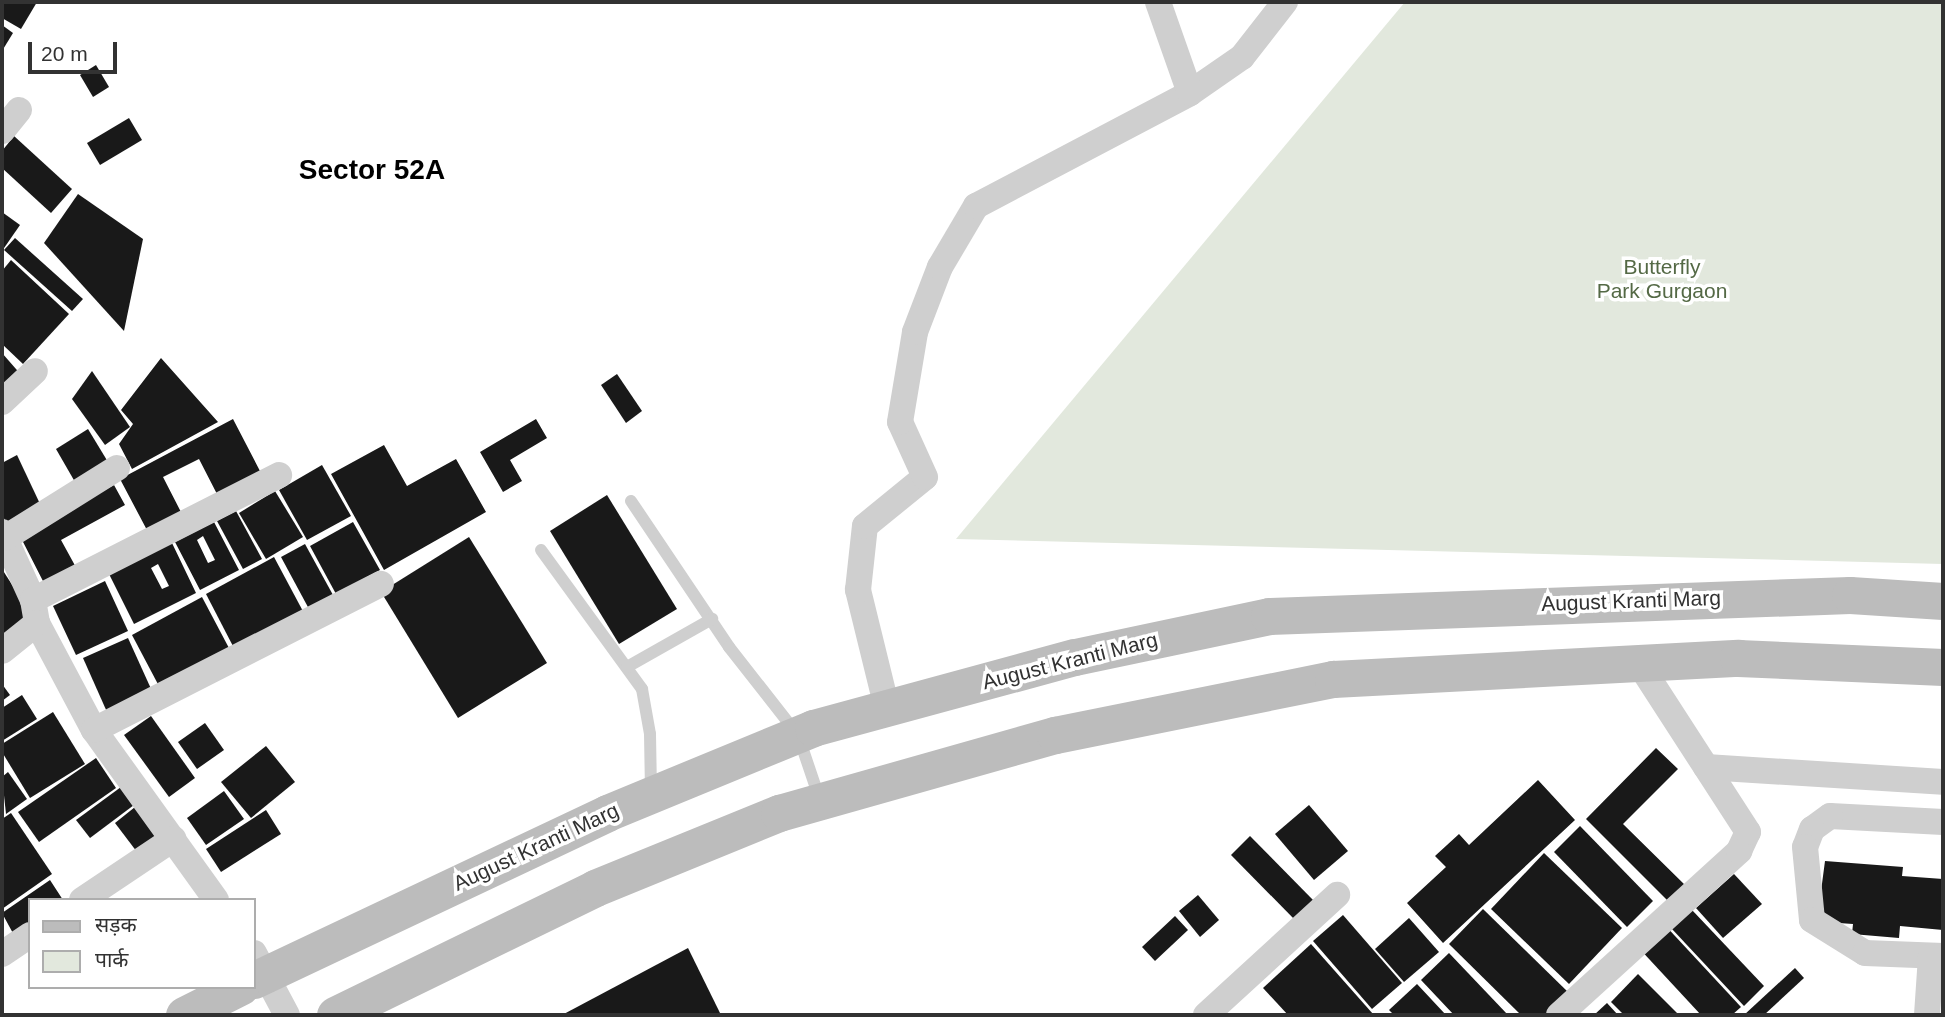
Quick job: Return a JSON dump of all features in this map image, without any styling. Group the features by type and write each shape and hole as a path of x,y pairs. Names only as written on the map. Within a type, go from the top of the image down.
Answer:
{"main road":[{"name":"August Kranti Marg","path":"256,972 651,795 797,735 1075,657 1269,617 1850,594 1943,601"},
{"path":"335,1015 595,888 779,813 1055,735 1333,679 1738,658 1943,667"},
{"name":"August Kranti Marg","path":"184,1015 227,989"}],"street":[{"path":"1158,2 1190,93"},
{"path":"887,708 859,590 865,526 925,477 900,422 915,332 940,267 976,206 1190,93 1242,57 1285,2"},
{"path":"2,131 19,110"},
{"path":"2,402 35,371"},
{"path":"117,468 3,535 35,611 94,730 215,898"},
{"path":"2,651 35,611 279,475"},
{"path":"94,730 381,584"},
{"path":"1559,1015 1739,851 1748,832 1638,662"},
{"path":"1706,767 1943,782"},
{"path":"1927,1015 1937,956 1865,953 1812,920 1805,847 1812,829 1830,816 1943,822"},
{"path":"85,898 173,839"},
{"path":"1206,1015 1337,895"},
{"path":"2,954 28,936"},
{"path":"256,976 287,1015"}],"lane":[{"path":"631,501 766,700 797,735 820,801"},
{"path":"541,550 642,689 650,734 651,795"},
{"path":"627,667 712,619"}],"green space":[{"name":"Butterfly Park Gurgaon","path":"1405,2 1943,2 1943,564 956,539"}],"building":[{"path":"2,2 37,2 21,29 2,18"},
{"path":"2,25 13,33 2,51"},
{"path":"96,65 109,87 93,97 80,75"},
{"path":"129,118 142,140 100,165 87,143"},
{"path":"14,136 72,189 51,213 2,168 2,151"},
{"path":"78,194 143,239 124,331 44,243"},
{"path":"2,212 20,225 2,251"},
{"path":"15,238 83,299 72,311 4,250"},
{"path":"11,260 69,314 23,364 2,344 2,271"},
{"path":"2,353 23,377 2,396"},
{"path":"161,358 218,422 132,469 119,444 133,424 121,410"},
{"path":"92,371 130,427 105,445 72,399"},
{"path":"617,374 642,411 626,423 601,385"},
{"path":"233,419 261,473 218,496 199,459 163,477 182,514 148,532 120,479"},
{"path":"536,419 547,438 510,460 522,481 503,492 480,452"},
{"path":"88,429 108,462 75,482 56,449"},
{"path":"384,445 407,486 456,459 486,512 384,570 331,474"},
{"path":"17,455 41,506 6,523 2,514 2,463"},
{"path":"322,465 351,516 307,540 279,490"},
{"path":"114,485 125,505 61,540 78,571 46,587 20,536"},
{"path":"275,491 303,537 266,559 239,513"},
{"path":"607,495 677,609 619,644 550,531"},
{"path":"236,511 262,559 243,569 217,521"},
{"path":"214,522 239,570 200,590 175,542","holes":["203,536 215,560 208,563 197,540"]},
{"path":"353,522 380,570 336,594 310,546"},
{"path":"469,537 547,663 458,718 381,592"},
{"path":"172,543 196,593 134,624 109,574","holes":["158,564 169,586 162,589 151,568"]},
{"path":"305,544 333,595 309,609 281,557"},
{"path":"274,557 305,615 236,652 206,594"},
{"path":"2,569 32,616 4,634 2,630"},
{"path":"105,581 128,631 76,655 53,606"},
{"path":"202,597 230,650 160,688 132,635"},
{"path":"128,638 152,691 107,712 83,658"},
{"path":"2,684 10,695 2,701"},
{"path":"22,695 37,719 2,741 2,708"},
{"path":"53,712 85,764 30,798 2,752 2,744"},
{"path":"151,716 195,778 169,797 124,735"},
{"path":"205,723 224,750 197,769 178,742"},
{"path":"266,746 295,782 251,818 221,782"},
{"path":"1656,748 1678,769 1623,824 1686,886 1670,903 1586,819"},
{"path":"96,758 116,788 39,842 18,812"},
{"path":"8,772 27,799 6,814 2,777"},
{"path":"1538,780 1575,820 1443,943 1407,903 1446,867 1435,856 1459,834 1469,845"},
{"path":"121,787 134,805 90,838 76,820"},
{"path":"224,791 244,819 206,845 187,818"},
{"path":"1309,805 1348,851 1314,880 1275,834"},
{"path":"135,807 158,837 137,852 115,823"},
{"path":"266,810 281,834 221,872 206,849"},
{"path":"11,813 52,874 2,909 2,819"},
{"path":"1580,826 1653,901 1627,927 1554,852"},
{"path":"1250,836 1314,901 1295,920 1231,855"},
{"path":"1544,853 1622,928 1569,984 1491,909"},
{"path":"1825,861 1903,867 1902,876 1943,879 1943,930 1900,926 1899,938 1852,934 1853,924 1824,922 1818,914"},
{"path":"1734,874 1762,904 1723,938 1696,908"},
{"path":"50,880 62,898 28,898 28,928 15,937 2,913"},
{"path":"1198,895 1219,920 1200,937 1179,911"},
{"path":"1483,909 1570,994 1549,1015 1521,1015 1449,944"},
{"path":"1692,910 1764,986 1744,1006 1672,929"},
{"path":"1343,915 1402,983 1372,1009 1313,941"},
{"path":"1175,916 1188,930 1155,961 1142,947"},
{"path":"1409,918 1439,952 1404,982 1375,949"},
{"path":"1662,922 1741,1007 1732,1015 1701,1015 1637,946"},
{"path":"1311,944 1372,1015 1288,1015 1263,988"},
{"path":"688,948 721,1015 562,1015"},
{"path":"1449,953 1508,1015 1454,1015 1421,980"},
{"path":"1795,968 1804,978 1764,1015 1744,1015"},
{"path":"1638,974 1679,1015 1624,1015 1611,1002"},
{"path":"1417,984 1446,1015 1394,1015 1389,1010"},
{"path":"1607,1003 1618,1015 1594,1015"}],"district":[{"name":"Sector 52A","path":"372,170"}]}
